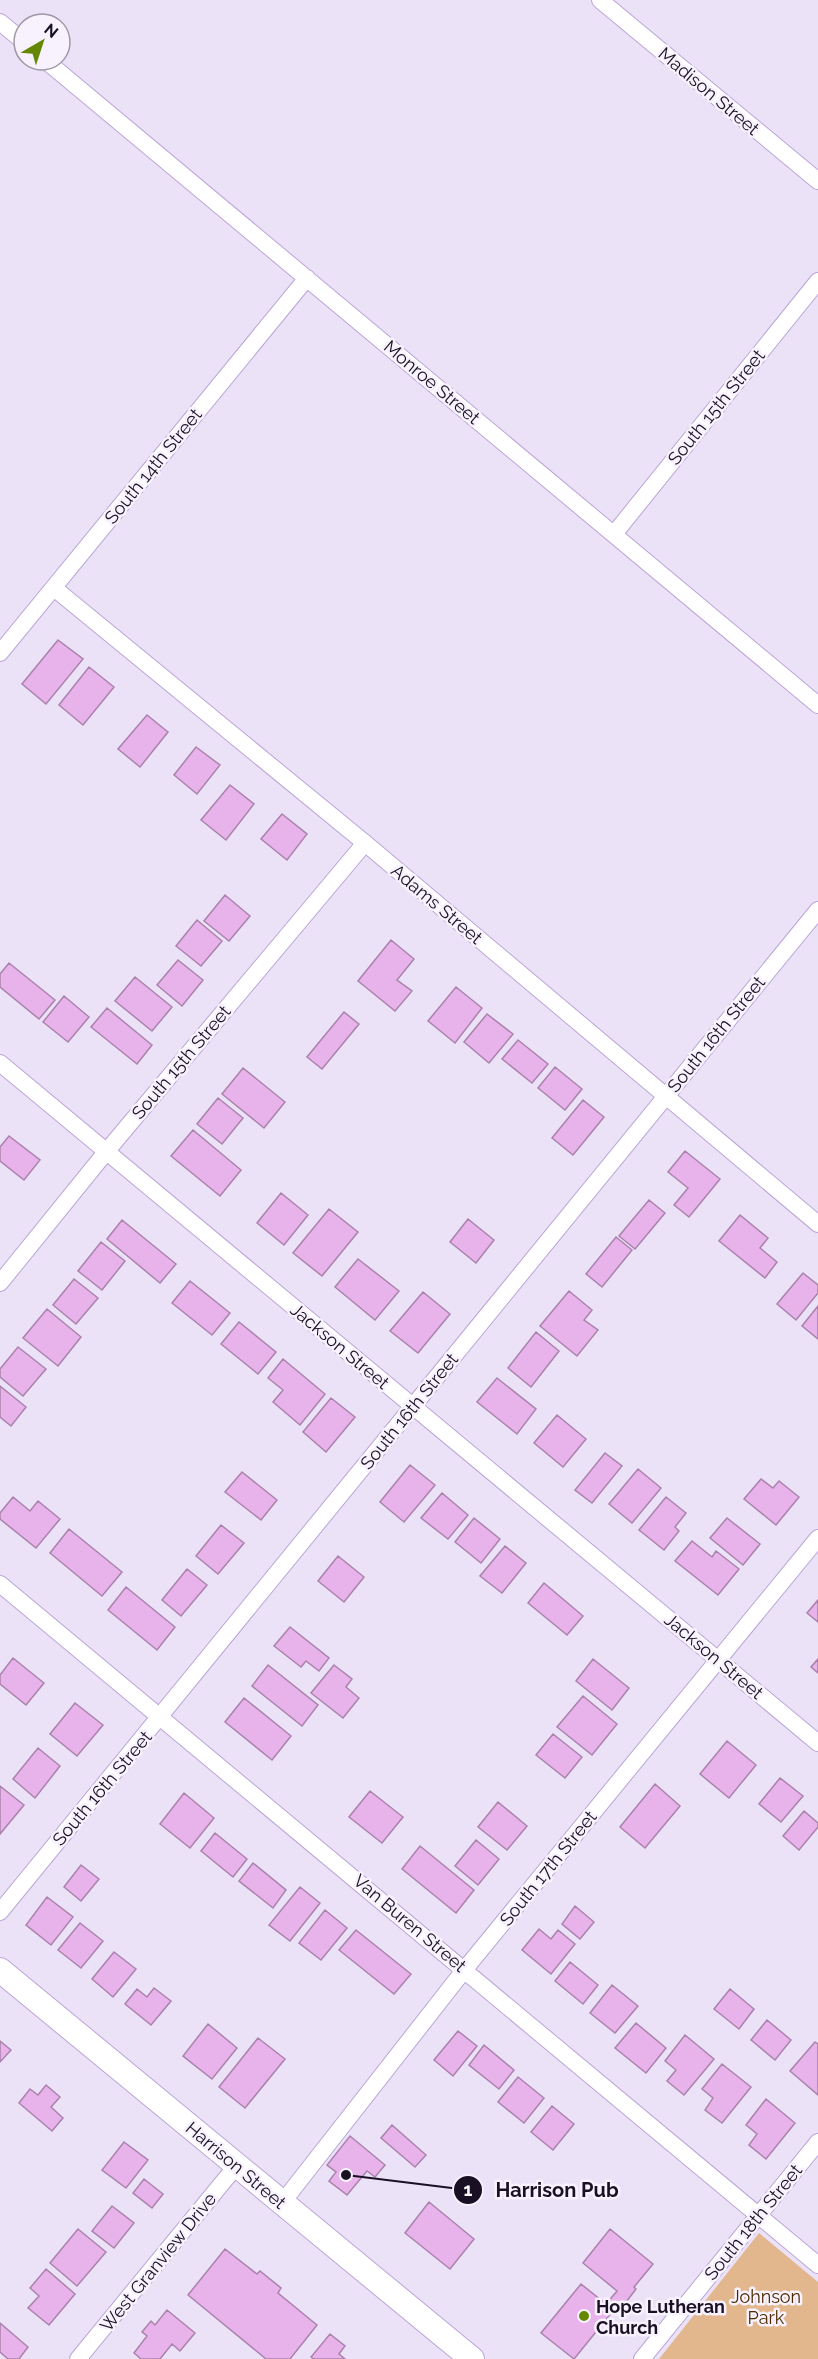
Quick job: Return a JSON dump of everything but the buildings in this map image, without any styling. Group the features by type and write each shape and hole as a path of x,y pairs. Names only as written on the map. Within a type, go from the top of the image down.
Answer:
{"street":[{"name":"Madison Street","path":"600,0 818,181"},
{"path":"0,22 12,32"},
{"name":"Monroe Street","path":"59,72 818,705"},
{"name":"South 14th Street","path":"0,653 307,278"},
{"name":"South 15th Street","path":"614,534 818,281"},
{"name":"Adams Street","path":"54,588 365,843 818,1224"},
{"name":"South 15th Street","path":"0,1283 106,1152 365,843"},
{"name":"South 16th Street","path":"0,1911 818,910"},
{"name":"Jackson Street","path":"0,1063 818,1743"},
{"name":"South 17th Street","path":"282,2203 465,1969 818,1538"},
{"name":"Van Buren Street","path":"0,1584 818,2265"},
{"name":"Harrison Street","path":"0,1970 472,2359"},
{"name":"South 18th Street","path":"642,2359 818,2142"},
{"name":"West Granview Drive","path":"83,2357 237,2165"}],"green space":[{"name":"Johnson Park","path":"759,2233 818,2282 818,2359 659,2359"}],"place":[{"name":"Harrison Pub","path":"346,2175"},
{"name":"Hope Lutheran Church","path":"584,2316"}]}
